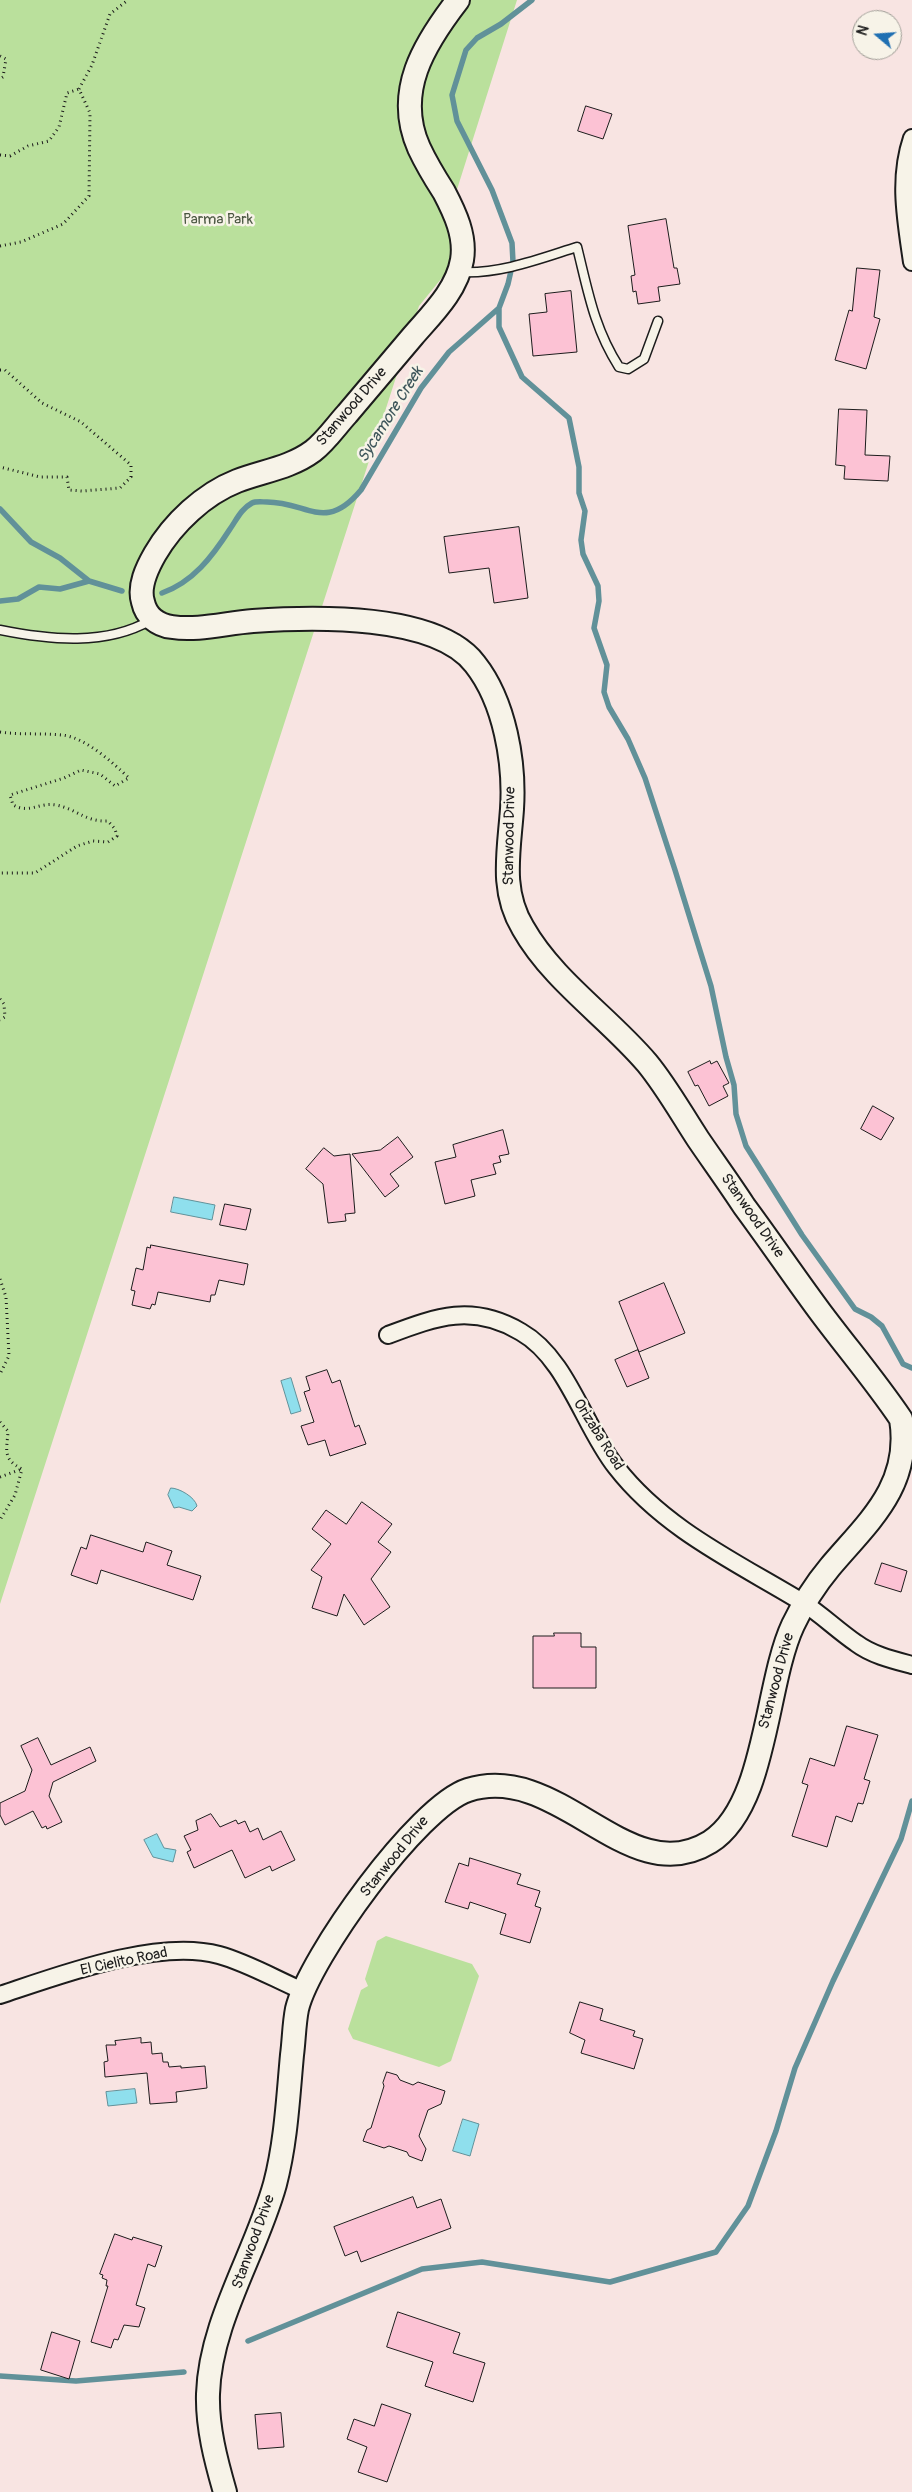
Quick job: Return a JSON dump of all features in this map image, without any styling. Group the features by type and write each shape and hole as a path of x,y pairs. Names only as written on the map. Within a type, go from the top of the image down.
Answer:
{"main road":[{"name":"Stanwood Drive","path":"226,2492 210,2428 208,2394 212,2360 219,2333 275,2185 287,2112 297,2011 302,1991 324,1951 390,1860 434,1810 464,1791 495,1786 530,1792 566,1807 628,1844 648,1852 667,1854 684,1852 705,1845 718,1836 736,1816 745,1799 783,1652 804,1603 832,1564 892,1498 907,1462 904,1429 880,1388 822,1314 746,1208 660,1080 630,1045 550,964 519,923 507,884 512,809 510,765 500,715 480,669 463,650 442,637 384,624 322,620 273,620 180,628 162,624 153,619 143,604 142,586 151,560 171,531 205,498 224,487 288,465 317,448 437,308 458,271 462,247 458,223 420,150 410,123 409,97 414,72 424,48 458,0"}],"street":[{"path":"912,138 904,172 904,208 912,262"},
{"name":"Orizaba Road","path":"388,1335 433,1319 462,1314 490,1319 522,1332 544,1350 557,1367 601,1446 628,1482 658,1510 695,1539 804,1603 857,1644 895,1661 912,1665"},
{"name":"El Cielito Road","path":"0,1994 129,1958 153,1953 188,1950 228,1958 302,1991"}],"lane":[{"path":"458,271 482,273 528,263 577,247 595,320 607,348 619,367 628,369 644,358 658,321"},
{"path":"0,630 52,636 106,637 133,630 153,619"}],"path":[{"path":"0,155 10,156 28,146 49,141 58,127 67,93 79,88 92,65 110,14 128,0"},
{"path":"0,56 6,60 4,77 0,79"},
{"path":"0,246 20,242 63,224 89,196 90,113 79,88"},
{"path":"0,370 5,370 42,403 81,422 131,465 131,477 120,488 82,491 69,490 67,477 40,477 0,467"},
{"path":"0,732 18,735 64,735 103,753 129,778 116,786 100,774 81,770 64,778 10,795 13,805 23,810 53,804 69,809 94,822 108,821 115,829 117,836 108,842 93,841 77,846 35,873 0,873"},
{"path":"0,998 4,1004 4,1017 0,1020"},
{"path":"0,1279 6,1297 8,1356 0,1374"},
{"path":"0,1422 8,1431 7,1454 11,1463 22,1468"},
{"path":"0,1477 22,1468"},
{"path":"0,1520 15,1495 22,1468"}],"green space":[{"name":"Parma Park","path":"0,0 517,0 447,221 463,252 419,306 0,1604"},
{"path":"386,1936 472,1964 479,1976 451,2061 439,2067 353,2039 348,2029 361,1990 368,1986 365,1979 377,1941"}],"water":[{"path":"174,1197 215,1205 212,1220 171,1212"},
{"path":"291,1378 301,1411 291,1414 281,1381"},
{"path":"171,1488 186,1494 193,1499 197,1506 192,1511 179,1507 174,1508 168,1495"},
{"path":"157,1834 164,1848 176,1850 173,1862 153,1857 144,1840"},
{"path":"135,2089 137,2103 108,2106 106,2092"},
{"path":"463,2119 479,2124 470,2156 453,2151"}],"building":[{"path":"586,106 612,114 603,139 578,131"},
{"path":"666,219 674,268 677,268 680,284 658,287 660,301 638,304 636,291 633,292 631,276 635,275 628,226"},
{"path":"857,268 880,270 874,317 880,319 866,369 835,360 849,310 852,311"},
{"path":"571,291 577,352 533,356 529,314 547,312 545,294"},
{"path":"839,409 867,410 865,455 890,456 888,481 844,479 845,466 836,465"},
{"path":"519,527 528,598 494,603 489,568 449,573 444,537"},
{"path":"710,1061 711,1064 717,1061 729,1083 723,1086 728,1096 709,1106 698,1085 695,1086 688,1072"},
{"path":"873,1106 894,1118 881,1140 861,1129"},
{"path":"503,1130 509,1154 499,1156 501,1162 493,1164 496,1174 471,1180 475,1196 445,1204 435,1162 456,1157 453,1145"},
{"path":"398,1137 413,1157 390,1174 399,1186 385,1197 352,1154 380,1150"},
{"path":"324,1148 334,1156 350,1154 355,1213 345,1214 346,1221 328,1223 323,1184 306,1169"},
{"path":"225,1204 251,1209 246,1230 220,1225"},
{"path":"151,1245 248,1264 244,1285 219,1280 215,1295 211,1295 210,1302 158,1292 155,1305 152,1304 150,1309 132,1305 135,1291 131,1290 136,1268 143,1270 147,1247 150,1248"},
{"path":"664,1283 685,1333 639,1352 619,1302"},
{"path":"638,1350 649,1378 627,1387 615,1360"},
{"path":"327,1370 332,1383 340,1380 355,1427 359,1425 366,1444 330,1456 325,1440 308,1445 301,1426 314,1422 304,1392 310,1390 306,1377"},
{"path":"362,1502 392,1524 378,1542 391,1552 371,1579 390,1607 364,1625 344,1594 337,1616 312,1608 322,1577 311,1570 331,1544 312,1529 326,1510 346,1524"},
{"path":"91,1535 143,1552 146,1542 172,1551 167,1565 201,1576 193,1600 101,1570 97,1584 71,1575 81,1547 86,1549"},
{"path":"882,1563 907,1571 901,1592 875,1584"},
{"path":"554,1633 581,1633 581,1647 596,1647 596,1688 533,1688 533,1636 554,1636"},
{"path":"847,1726 878,1735 864,1779 870,1781 863,1804 858,1803 852,1822 836,1816 827,1847 792,1836 808,1785 802,1783 810,1758 834,1766"},
{"path":"38,1738 51,1765 90,1747 96,1761 53,1782 49,1796 62,1822 47,1829 46,1826 42,1828 33,1811 5,1825 0,1815 0,1803 25,1791 32,1770 21,1746"},
{"path":"211,1814 220,1827 236,1820 238,1824 245,1821 250,1832 258,1828 263,1840 281,1831 295,1860 272,1871 270,1866 245,1878 232,1850 194,1868 187,1852 191,1850 184,1836 198,1830 196,1821"},
{"path":"470,1858 521,1874 517,1884 540,1891 535,1906 541,1908 530,1943 500,1934 506,1914 470,1902 468,1909 445,1902 459,1863 468,1866"},
{"path":"580,2002 603,2009 600,2020 635,2031 633,2036 643,2039 634,2069 581,2053 585,2040 570,2033"},
{"path":"141,2038 141,2043 151,2042 152,2054 162,2053 163,2062 168,2062 169,2067 205,2066 207,2088 176,2092 177,2102 150,2104 147,2073 105,2077 104,2062 108,2061 106,2045 116,2045 115,2041"},
{"path":"387,2072 397,2075 400,2080 413,2085 418,2082 445,2091 441,2104 428,2110 419,2136 426,2149 422,2161 409,2156 407,2152 389,2146 384,2148 363,2141 367,2130 371,2128"},
{"path":"413,2197 417,2208 441,2199 451,2228 361,2262 357,2251 345,2256 334,2227"},
{"path":"115,2234 132,2240 133,2237 162,2246 155,2267 148,2264 136,2305 145,2308 139,2327 124,2325 118,2340 114,2339 111,2348 91,2342 108,2286 106,2286 107,2280 102,2278 103,2275 100,2274"},
{"path":"398,2312 460,2333 453,2353 485,2363 473,2402 425,2386 433,2362 387,2347"},
{"path":"52,2332 80,2341 69,2379 41,2370"},
{"path":"382,2404 411,2414 387,2482 358,2472 367,2447 347,2439 354,2419 374,2426"},
{"path":"281,2413 284,2447 258,2449 255,2415"}],"waterway":[{"name":"Sycamore Creek","path":"162,593 183,582 201,567 209,559 242,511 252,503 281,503 326,513 337,510 348,503 361,490 421,388 449,352 499,308 508,284 513,262 512,243 492,190 457,121 452,95 466,50 477,38 501,24 532,0"},
{"path":"499,308 499,327 522,377 569,418 579,467 579,493 585,511 581,540 583,554 598,586 599,601 594,628 607,665 604,692 609,707 628,739 645,778 675,870 711,986 734,1085 736,1114 746,1146 802,1235 855,1309 871,1317 882,1326 903,1364 912,1368"},
{"path":"0,509 31,542 60,558 89,581"},
{"name":"Sycamore Creek","path":"0,601 18,599 39,587 60,589 89,581 122,591"},
{"path":"248,2341 422,2269 482,2262 610,2282 716,2252 748,2206 776,2131 795,2068 833,1981 901,1839 912,1801"},
{"path":"0,2376 76,2381 184,2372"}]}
